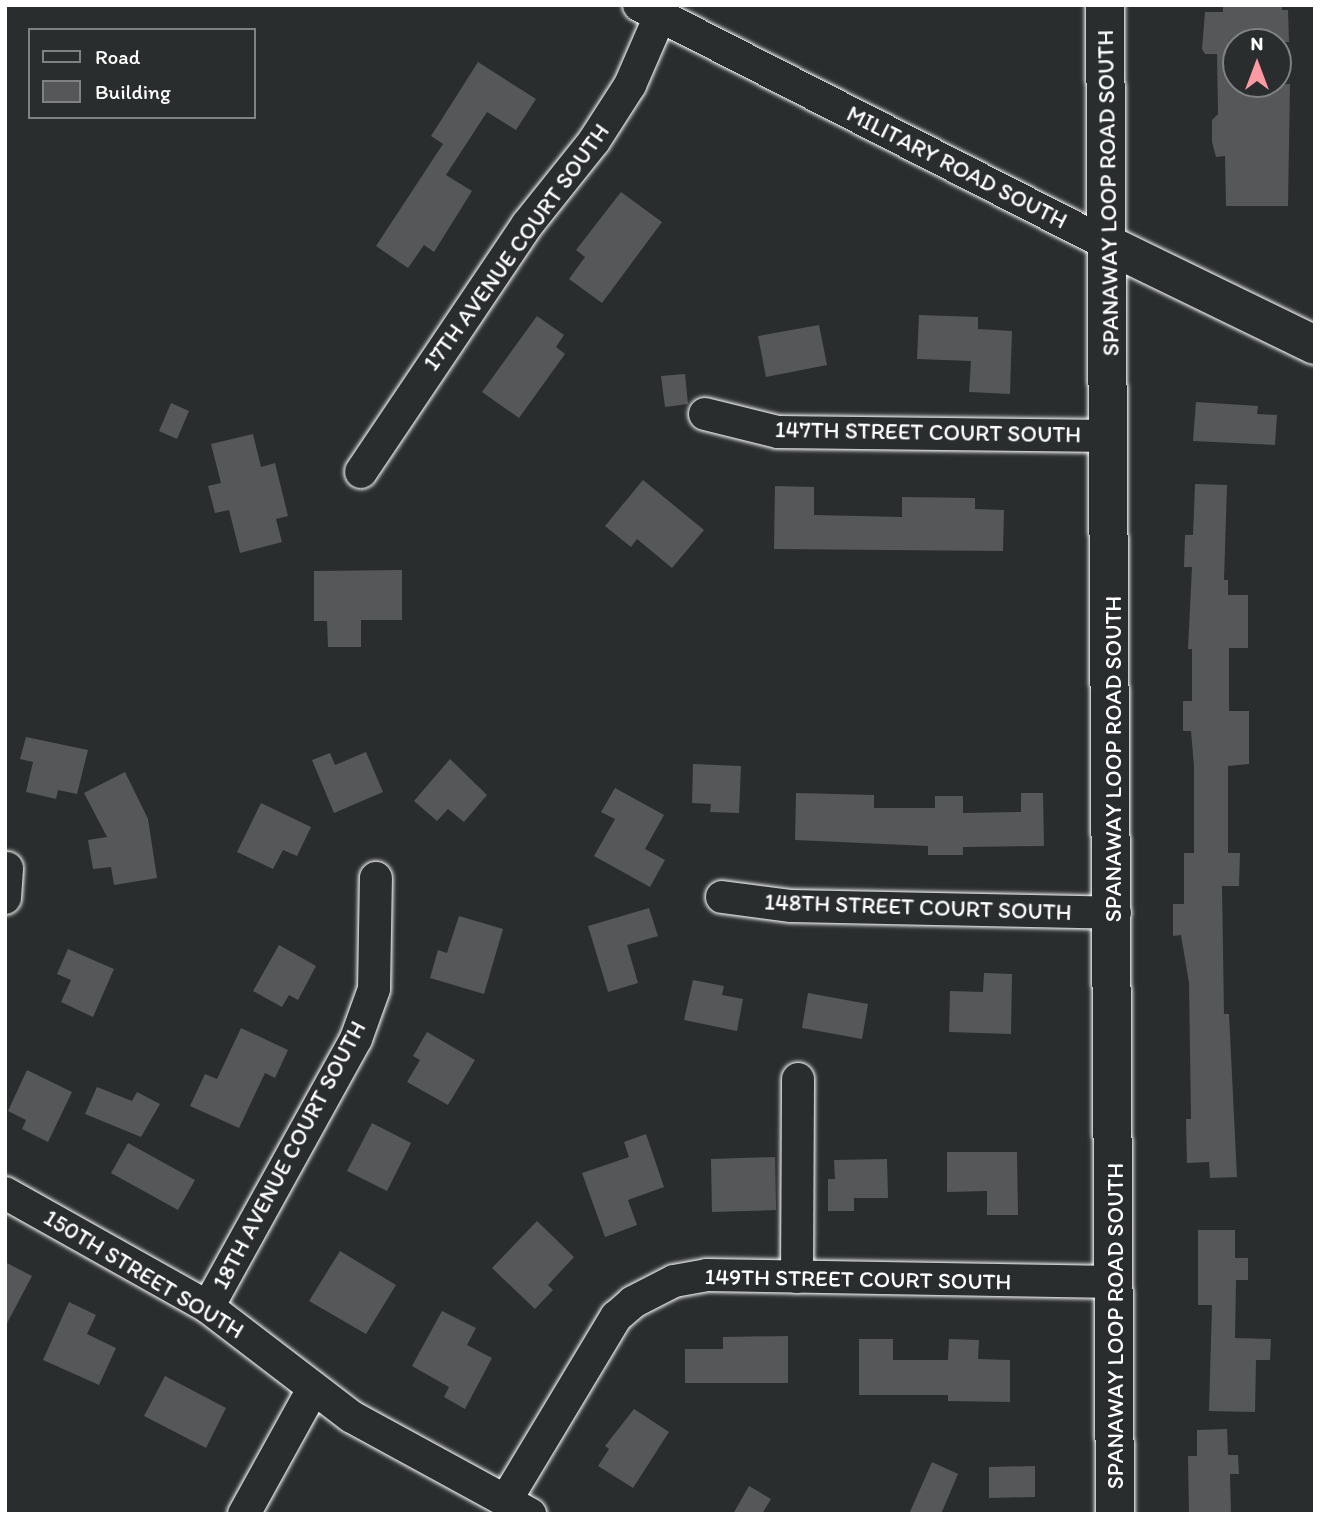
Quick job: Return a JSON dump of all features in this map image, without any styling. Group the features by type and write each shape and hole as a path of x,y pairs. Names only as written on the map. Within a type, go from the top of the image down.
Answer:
{"main road":[{"name":"SPANAWAY LOOP ROAD SOUTH","path":"1105,5 1115,914 1115,1514"},
{"name":"MILITARY ROAD SOUTH","path":"1109,245 1315,345"}],"street":[{"name":"MILITARY ROAD SOUTH","path":"649,10 1109,245"},
{"name":"17TH AVENUE COURT SOUTH","path":"361,472 527,225 594,141 630,85 649,10"},
{"name":"147TH STREET COURT SOUTH","path":"705,414 778,432 1111,436"},
{"name":"18TH AVENUE COURT SOUTH","path":"208,1307 356,1039 374,989 376,878"},
{"name":"148TH STREET COURT SOUTH","path":"722,897 791,906 1115,914"},
{"path":"797,1277 799,1079"},
{"name":"150TH STREET SOUTH","path":"5,1192 208,1307 352,1417 518,1507"},
{"name":"149TH STREET COURT SOUTH","path":"518,1507 590,1356 633,1302 691,1277 1115,1282"},
{"path":"244,1514 313,1389"}],"building":[{"path":"1223,5 1282,5 1282,10 1288,10 1289,28 1222,28 1222,98 1290,98 1288,206 1226,206 1225,156 1216,157 1212,142 1212,120 1218,114 1217,54 1205,54 1202,49 1205,12 1223,12"},
{"path":"478,62 536,99 516,130 487,112 446,175 472,191 434,252 424,245 408,268 376,246 443,144 431,136"},
{"path":"621,192 662,222 602,303 569,279 585,257 576,250"},
{"path":"919,315 978,317 978,329 1012,331 1010,394 969,392 971,361 917,359"},
{"path":"537,316 564,335 556,347 565,354 519,418 482,392"},
{"path":"819,325 827,365 766,377 758,336"},
{"path":"685,374 688,404 665,407 661,376"},
{"path":"1196,402 1258,406 1257,414 1277,415 1275,445 1193,441"},
{"path":"171,403 189,411 177,439 159,431"},
{"path":"253,434 261,467 275,463 288,516 276,519 282,542 240,553 229,510 215,513 208,486 221,483 211,444"},
{"path":"643,480 704,530 672,568 637,539 631,547 605,526"},
{"path":"1195,484 1227,485 1224,580 1228,580 1228,595 1248,595 1248,648 1229,648 1229,711 1249,711 1249,764 1228,766 1228,853 1240,853 1239,886 1222,886 1224,1014 1229,1014 1237,1177 1210,1178 1209,1162 1187,1163 1186,1119 1191,1119 1189,983 1181,935 1173,936 1173,904 1184,904 1184,853 1194,853 1194,766 1191,731 1183,731 1183,701 1192,701 1192,649 1188,649 1192,567 1184,567 1185,535 1193,535"},
{"path":"775,486 814,487 814,515 902,517 902,497 975,498 975,509 1004,510 1003,551 774,549"},
{"path":"402,570 402,620 361,620 361,647 328,647 327,621 314,621 314,571"},
{"path":"26,737 88,750 77,794 58,790 56,799 26,792 33,762 20,759"},
{"path":"366,752 383,792 334,813 312,760 330,753 335,765"},
{"path":"450,759 487,795 464,822 448,809 437,821 414,801"},
{"path":"693,764 741,766 739,813 710,812 711,804 692,803"},
{"path":"125,772 148,819 157,878 114,885 111,867 93,869 88,840 107,837 84,793"},
{"path":"615,788 664,815 645,849 665,860 650,887 594,856 615,819 601,812"},
{"path":"796,793 874,795 874,808 935,808 935,796 963,796 963,813 1021,812 1021,793 1043,793 1044,846 963,847 963,855 928,855 928,846 795,840"},
{"path":"261,803 311,827 297,856 283,850 273,869 237,852"},
{"path":"649,908 658,936 627,945 638,983 608,992 588,926"},
{"path":"459,916 503,929 484,994 430,978 438,950 447,953"},
{"path":"279,945 316,966 298,1000 289,995 282,1007 253,991"},
{"path":"68,949 114,969 93,1017 61,1002 71,980 57,974"},
{"path":"984,973 1012,974 1011,1034 949,1032 950,991 983,992"},
{"path":"693,980 724,986 722,995 743,999 737,1031 684,1020"},
{"path":"808,993 868,1004 862,1039 802,1028"},
{"path":"241,1028 288,1050 275,1078 265,1073 239,1128 190,1106 205,1074 217,1079"},
{"path":"427,1032 475,1060 448,1105 407,1082 420,1060 413,1056"},
{"path":"27,1070 72,1092 48,1142 22,1129 26,1120 8,1111"},
{"path":"97,1087 132,1101 137,1092 160,1104 141,1137 85,1114"},
{"path":"372,1123 411,1143 387,1191 347,1171"},
{"path":"646,1134 664,1187 628,1200 637,1225 605,1237 582,1173 629,1157 624,1142"},
{"path":"128,1143 195,1180 178,1210 111,1173"},
{"path":"947,1152 1017,1152 1018,1215 987,1215 987,1191 947,1192"},
{"path":"775,1157 776,1210 712,1212 711,1159"},
{"path":"887,1159 888,1198 854,1198 854,1211 828,1211 828,1179 835,1179 834,1160"},
{"path":"537,1221 574,1257 548,1285 553,1290 535,1309 492,1268"},
{"path":"1198,1230 1235,1230 1235,1258 1248,1258 1248,1280 1236,1280 1235,1338 1271,1339 1270,1360 1256,1360 1255,1412 1209,1411 1212,1305 1198,1305"},
{"path":"340,1251 396,1285 366,1334 309,1301"},
{"path":"5,1262 32,1276 5,1327"},
{"path":"69,1302 96,1315 87,1334 116,1348 99,1385 43,1360"},
{"path":"442,1311 476,1328 467,1345 492,1358 465,1409 444,1397 449,1387 412,1366"},
{"path":"788,1336 788,1383 685,1383 685,1349 723,1349 723,1337"},
{"path":"859,1339 893,1339 893,1360 948,1360 949,1339 979,1340 978,1359 1010,1360 1010,1402 948,1401 948,1395 859,1395"},
{"path":"165,1376 226,1408 206,1448 144,1416"},
{"path":"634,1409 669,1432 633,1488 598,1466 609,1449 605,1446"},
{"path":"1227,1429 1228,1455 1238,1455 1239,1474 1230,1474 1231,1514 1189,1514 1188,1456 1197,1456 1197,1430"},
{"path":"932,1462 958,1474 941,1514 909,1514"},
{"path":"1035,1466 1035,1497 989,1498 989,1467"},
{"path":"749,1486 771,1499 762,1514 733,1514"}]}
